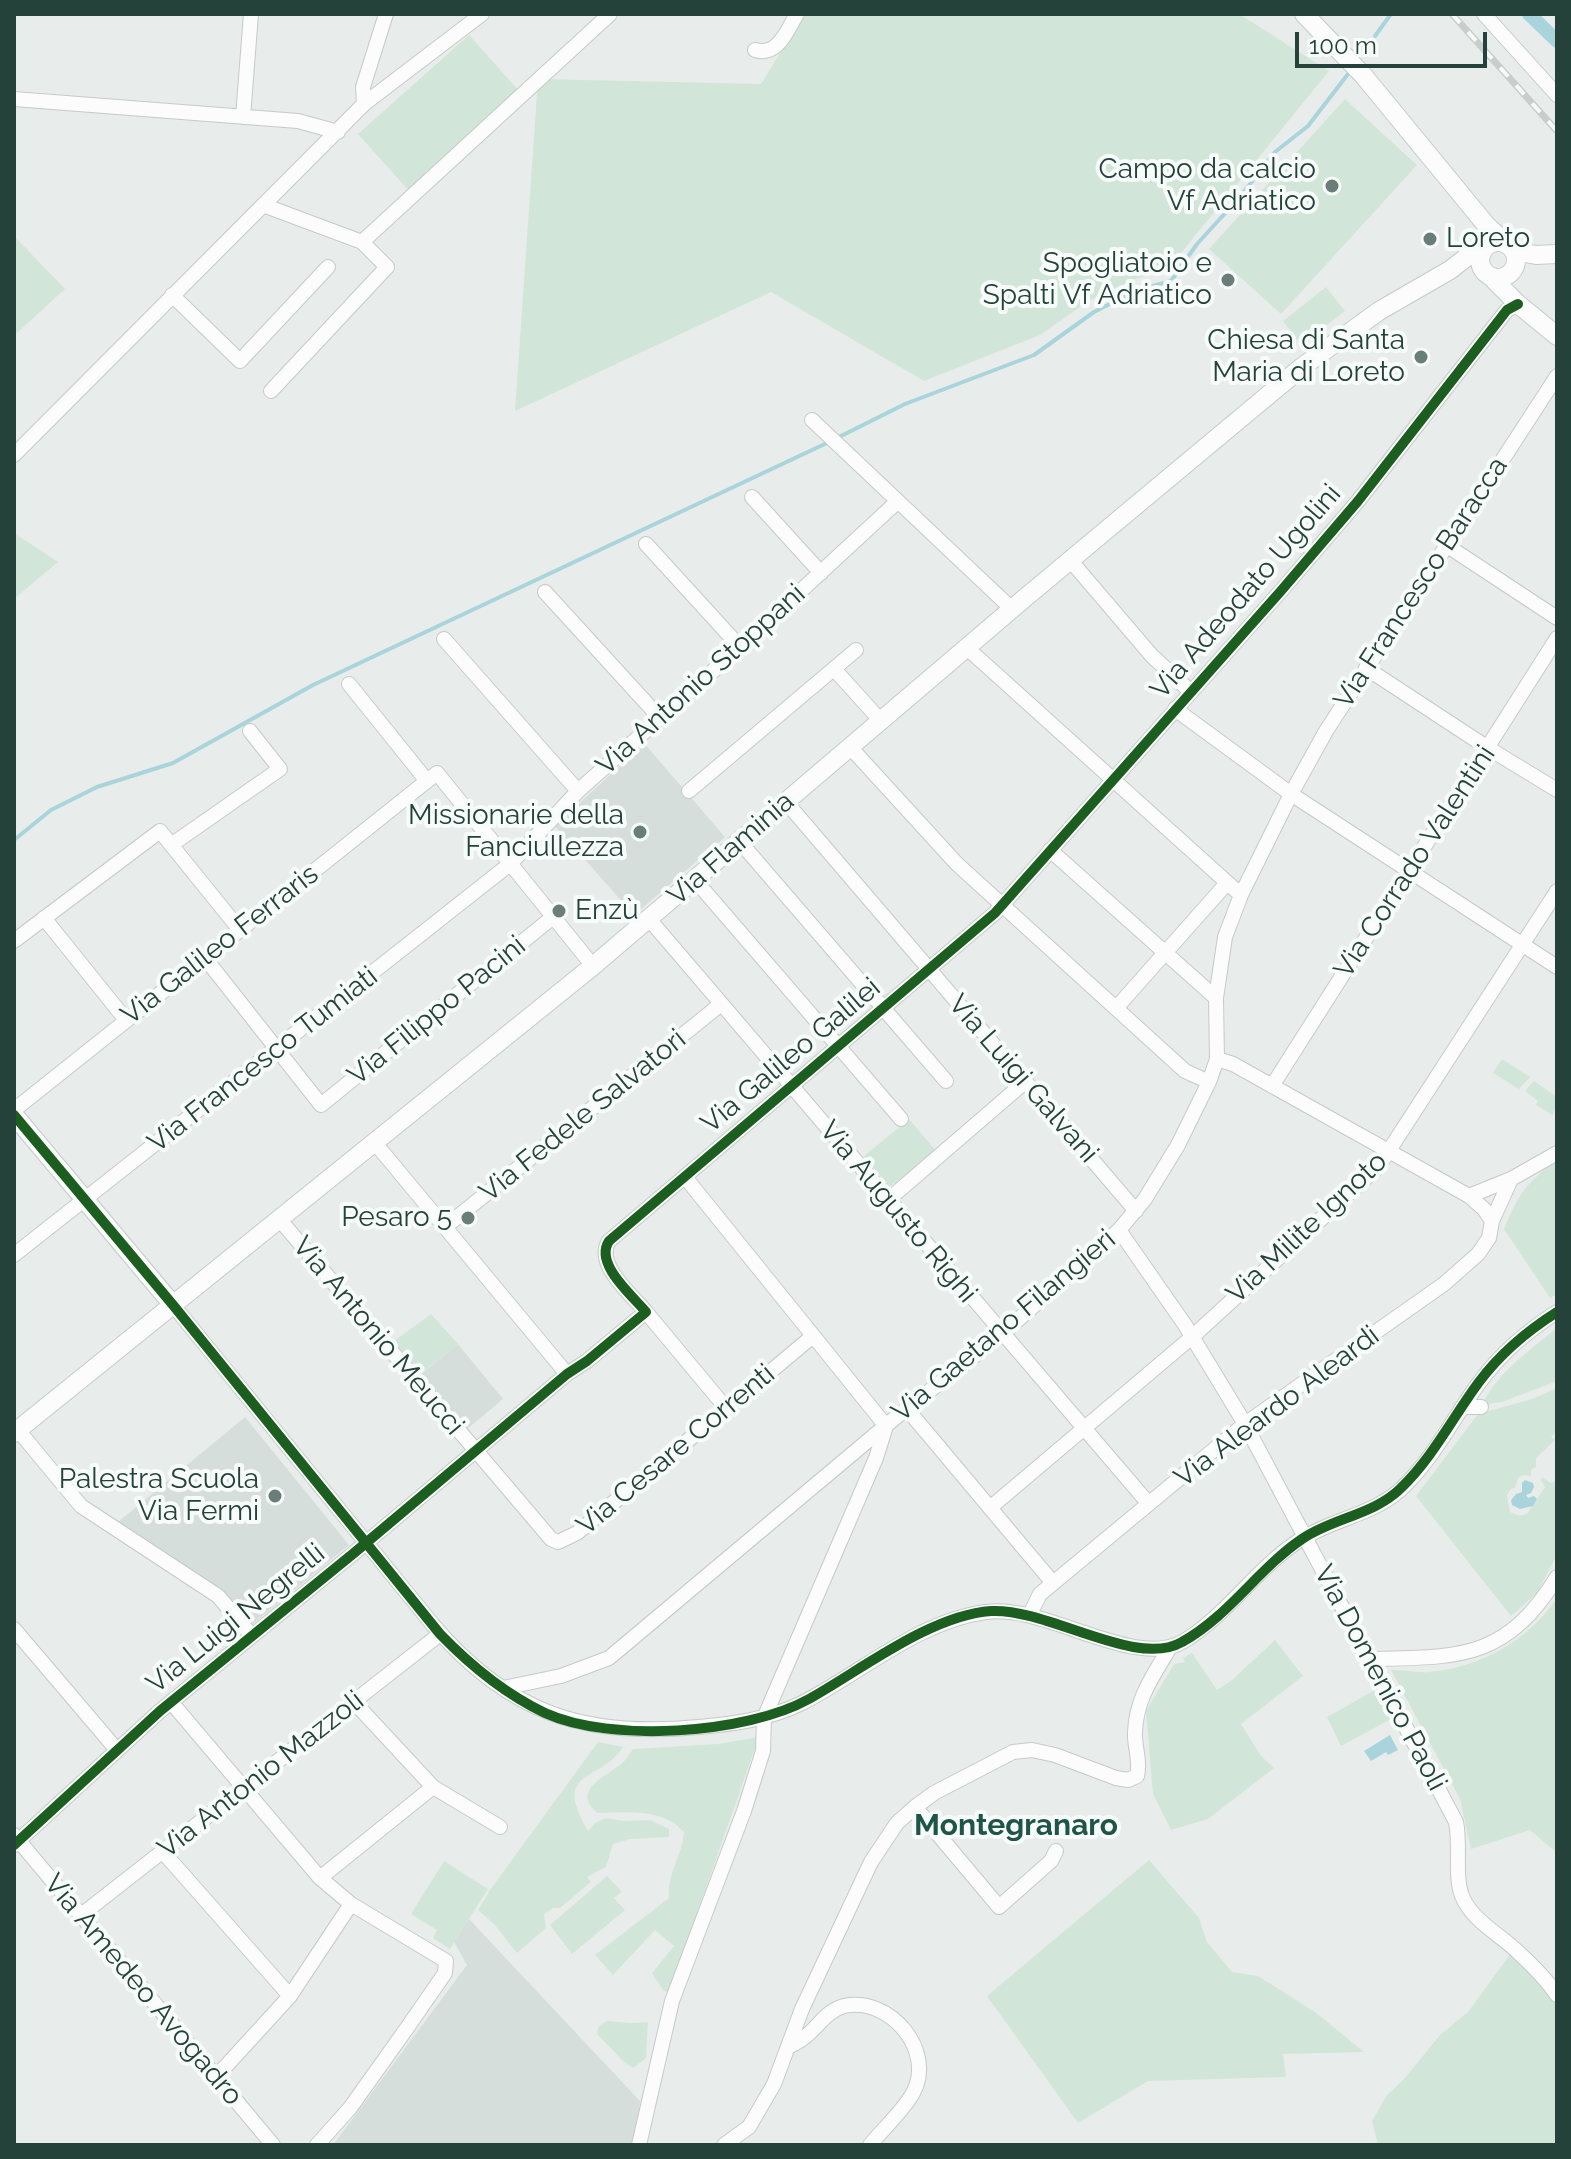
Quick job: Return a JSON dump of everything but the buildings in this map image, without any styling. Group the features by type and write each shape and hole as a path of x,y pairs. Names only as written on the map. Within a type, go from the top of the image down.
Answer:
{"street":[{"path":"243,117 251,14"},
{"path":"364,104 363,87 386,14"},
{"path":"14,455 364,104 482,14"},
{"path":"362,242 610,14"},
{"path":"755,50 771,50 781,42 797,14"},
{"path":"1304,14 1363,75 1487,226 1510,248 1516,263 1511,273 1501,278 1450,270"},
{"path":"1484,14 1557,95"},
{"path":"14,99 298,121 338,132"},
{"path":"263,205 362,242 387,267 271,391"},
{"path":"1487,226 1481,259 1487,274 1557,336"},
{"path":"1483,251 1494,243 1536,255 1557,254"},
{"name":"Via Flaminia","path":"16,1432 593,966 1302,367 1379,311 1450,270 1468,256 1483,251"},
{"path":"172,295 240,361 328,267"},
{"name":"Via Adeodato Ugolini","path":"1002,905 1358,501 1507,310 1518,304"},
{"name":"Via Francesco Baracca","path":"1291,794 1311,754 1557,376"},
{"path":"812,420 1012,609"},
{"path":"752,497 821,573"},
{"name":"Via Antonio Stoppani","path":"510,864 578,791 897,502"},
{"path":"646,544 740,647"},
{"path":"1446,545 1557,618"},
{"path":"1070,560 1152,656 1191,692"},
{"path":"545,592 660,718"},
{"name":"Via Corrado Valentini","path":"1272,1086 1557,638"},
{"path":"444,639 578,791"},
{"path":"967,648 1241,895"},
{"path":"689,791 856,650"},
{"path":"1366,668 1557,790"},
{"path":"834,669 881,721"},
{"path":"349,684 427,781 437,773 593,966"},
{"path":"1175,709 1291,794 1557,967"},
{"path":"171,845 280,769 250,731"},
{"path":"850,747 957,864 1185,1071 1209,1082"},
{"name":"Via Galileo Ferraris","path":"14,1112 427,781"},
{"name":"Via Gaetano Filangieri","path":"503,1688 561,1676 609,1658 886,1426 1002,1334 1119,1230 1136,1211 1178,1145 1209,1082 1217,1059 1216,998 1225,937 1241,895 1291,794"},
{"name":"Via Luigi Galvani","path":"786,802 1136,1211"},
{"path":"14,941 160,831 240,930"},
{"path":"740,842 946,1081"},
{"path":"1050,850 1216,998"},
{"name":"Via Francesco Tumiati","path":"14,1255 510,864"},
{"path":"695,880 901,1119"},
{"path":"1117,1007 1227,883"},
{"name":"Via Milite Ignoto","path":"991,1507 1192,1337 1379,1166 1557,891"},
{"name":"Via Galileo Galilei","path":"646,1312 607,1264 605,1248 609,1241 930,970 1002,905"},
{"name":"Via Filippo Pacini","path":"278,1049 321,1105 553,917"},
{"path":"44,918 126,1020"},
{"name":"Via Augusto Righi","path":"649,919 1149,1504"},
{"path":"205,958 278,1049"},
{"name":"Via Fedele Salvatori","path":"445,1227 721,1004"},
{"path":"1217,1059 1233,1064 1469,1196 1492,1221"},
{"path":"888,1200 1026,1081"},
{"path":"14,1112 440,1634 463,1657 503,1688 544,1712 598,1726 674,1730 764,1718 802,1703 945,1622 990,1611 1030,1614 1127,1647 1169,1649"},
{"path":"375,1143 567,1374"},
{"path":"1469,1196 1511,1179 1557,1153"},
{"path":"639,2145 672,2001 744,1811 763,1751 764,1718 876,1458 886,1426 685,1177"},
{"name":"Via Aleardo Aleardi","path":"1030,1614 1040,1594 1245,1424 1444,1284 1478,1254 1489,1238 1492,1221 1511,1179"},
{"name":"Via Antonio Meucci","path":"280,1220 477,1451"},
{"name":"Via Domenico Paoli","path":"1119,1230 1192,1337 1245,1424 1456,1822 1460,1841 1458,1881 1462,1897 1473,1914 1520,1953 1557,1995"},
{"path":"646,1312 726,1408"},
{"name":"Via Luigi Negrelli","path":"16,1840 171,1702 646,1312"},
{"path":"724,2145 749,2127 774,2084 802,2009 871,1862 897,1823 934,1793 1013,1752 1032,1750 1055,1755 1116,1778 1128,1780 1137,1776 1140,1765 1134,1736 1136,1717 1147,1684 1169,1649 1213,1622 1278,1558 1305,1537 1370,1509 1398,1492 1422,1466 1480,1380 1510,1346 1557,1312"},
{"name":"Via Cesare Correnti","path":"477,1451 551,1539 558,1542 566,1540 813,1336"},
{"path":"1462,1407 1481,1407"},
{"path":"907,1409 1053,1583"},
{"path":"16,1432 81,1506 218,1596 252,1636"},
{"path":"1372,1659 1448,1657 1486,1647 1518,1626 1548,1593 1557,1577"},
{"path":"14,1629 117,1750"},
{"name":"Via Antonio Mazzoli","path":"80,1916 440,1634"},
{"path":"1147,1684 1148,1648"},
{"path":"171,1702 320,1878 351,1904 446,1961 445,1973 407,2028 350,2108 317,2145"},
{"path":"354,1702 433,1787 500,1827"},
{"path":"320,1878 433,1787"},
{"path":"915,1807 999,1907 1051,1861 1056,1851"},
{"name":"Via Amedeo Avogadro","path":"16,1840 273,2145"},
{"path":"163,1852 290,1996"},
{"path":"216,2077 290,1996 351,1904"},
{"path":"790,2046 807,2035 826,2014 844,2006 868,2005 893,2016 909,2037 919,2062 914,2091 870,2145"}],"shaded area":[{"name":"Missionarie della Fanciullezza","path":"644,743 725,837 634,915 555,826"},
{"path":"458,1344 503,1399 466,1430 419,1376"},
{"path":"245,1417 349,1545 250,1626 225,1593 118,1522"},
{"path":"469,1919 640,2101 635,2145 333,2145 467,1965 454,1942"}],"green space":[{"path":"804,14 1239,14 1329,71 1168,269 1135,279 1090,300 1040,335 924,381 771,292 515,411 538,79 761,84"},
{"path":"469,35 521,93 410,192 358,134"},
{"name":"Campo da calcio Vf Adriatico","path":"1345,99 1417,165 1281,314 1209,249"},
{"path":"14,236 65,289 17,333 14,330"},
{"path":"1326,287 1345,311 1301,345 1283,321"},
{"path":"14,533 58,562 14,599"},
{"path":"1502,1059 1530,1077 1519,1089 1493,1073"},
{"path":"1534,1081 1557,1097 1557,1106 1552,1115 1536,1105 1538,1101 1525,1091"},
{"path":"909,1119 937,1152 889,1187 864,1156"},
{"path":"1557,1160 1557,1294 1550,1298 1504,1229 1524,1190"},
{"path":"431,1314 458,1344 422,1373 393,1342"},
{"path":"1557,1328 1557,1381 1502,1402 1482,1405 1505,1373"},
{"path":"1557,1388 1557,1430 1551,1437 1555,1440 1536,1458 1536,1467 1531,1470 1531,1476 1518,1478 1515,1488 1507,1495 1510,1512 1519,1516 1527,1514 1545,1487 1540,1479 1551,1483 1557,1481 1557,1555 1537,1593 1511,1616 1416,1496 1478,1414 1532,1399"},
{"path":"1557,1598 1557,1853 1530,1830 1471,1849 1460,1799 1391,1670 1429,1672 1485,1658 1532,1627"},
{"path":"1275,1640 1303,1676 1241,1724 1261,1756 1274,1768 1208,1819 1171,1830 1153,1794 1146,1711 1174,1664 1185,1662 1183,1658 1192,1653 1217,1690"},
{"path":"1375,1690 1391,1719 1341,1746 1327,1717"},
{"path":"759,1737 669,1993 663,1990 652,1973 674,1946 655,1930 613,1975 595,1955 669,1898 670,1880 684,1832 676,1824 655,1815 598,1813 590,1805 589,1791 622,1763 633,1749 718,1744"},
{"path":"598,1742 623,1747 614,1758 583,1778 577,1786 575,1796 578,1810 588,1831 606,1818 650,1820 669,1829 669,1837 630,1839 613,1844 606,1867 587,1877 591,1882 560,1908 553,1908 544,1914 546,1928 517,1953 494,1924 478,1910"},
{"path":"1149,1860 1199,1918 1207,1942 1232,1972 1258,1976 1315,2012 1364,2052 1283,2054 1286,2077 1148,2081 1078,2123 987,1996"},
{"path":"444,1861 488,1889 450,1949 433,1938 437,1930 411,1914"},
{"path":"607,1876 622,1892 614,1898 625,1910 572,1954 550,1925"},
{"path":"1511,1953 1557,2004 1557,2145 1378,2145 1372,2121 1387,2095 1440,2035 1468,2012"},
{"path":"607,2021 648,2022 646,2058 633,2068 624,2062 597,2034 599,2026"}],"water":[{"path":"1525,1480 1533,1483 1534,1487 1526,1495 1537,1499 1533,1506 1520,1509 1512,1505 1511,1500 1522,1492"},
{"path":"1390,1735 1398,1750 1388,1755 1386,1752 1371,1761 1364,1751"}],"waterway":[{"path":"1375,36 1391,14"},
{"path":"1529,14 1557,41"},
{"path":"837,438 905,404 1034,355 1094,312 1135,291 1171,281 1197,244 1275,152 1308,126 1348,74"},
{"path":"14,840 51,810 97,787 173,763 313,685 829,442"}],"railway":[{"path":"1452,14 1557,131"}],"cycle path":[{"path":"14,1845 160,1711 646,1312 610,1269 606,1259 609,1241 995,913 1280,592 1358,501 1507,310 1518,304"},
{"path":"14,1115 440,1634 489,1678 530,1705 573,1722 605,1728 641,1731 715,1727 782,1711 809,1699 921,1633 945,1622 991,1611 1038,1618 1141,1648 1163,1648 1182,1642 1214,1619 1302,1539 1378,1504 1401,1488 1423,1463 1496,1362 1525,1335 1557,1312"}],"place":[{"name":"Campo da calcio Vf Adriatico","path":"1332,186"},
{"name":"Loreto","path":"1430,239"},
{"name":"Spogliatoio e Spalti Vf Adriatico","path":"1228,280"},
{"name":"Chiesa di Santa Maria di Loreto","path":"1421,357"},
{"name":"Missionarie della Fanciullezza","path":"640,832"},
{"name":"Enzù","path":"559,911"},
{"name":"Pesaro 5","path":"468,1218"},
{"name":"Palestra Scuola Via Fermi","path":"275,1496"}],"district":[{"name":"Montegranaro","path":"1016,1826"}]}
